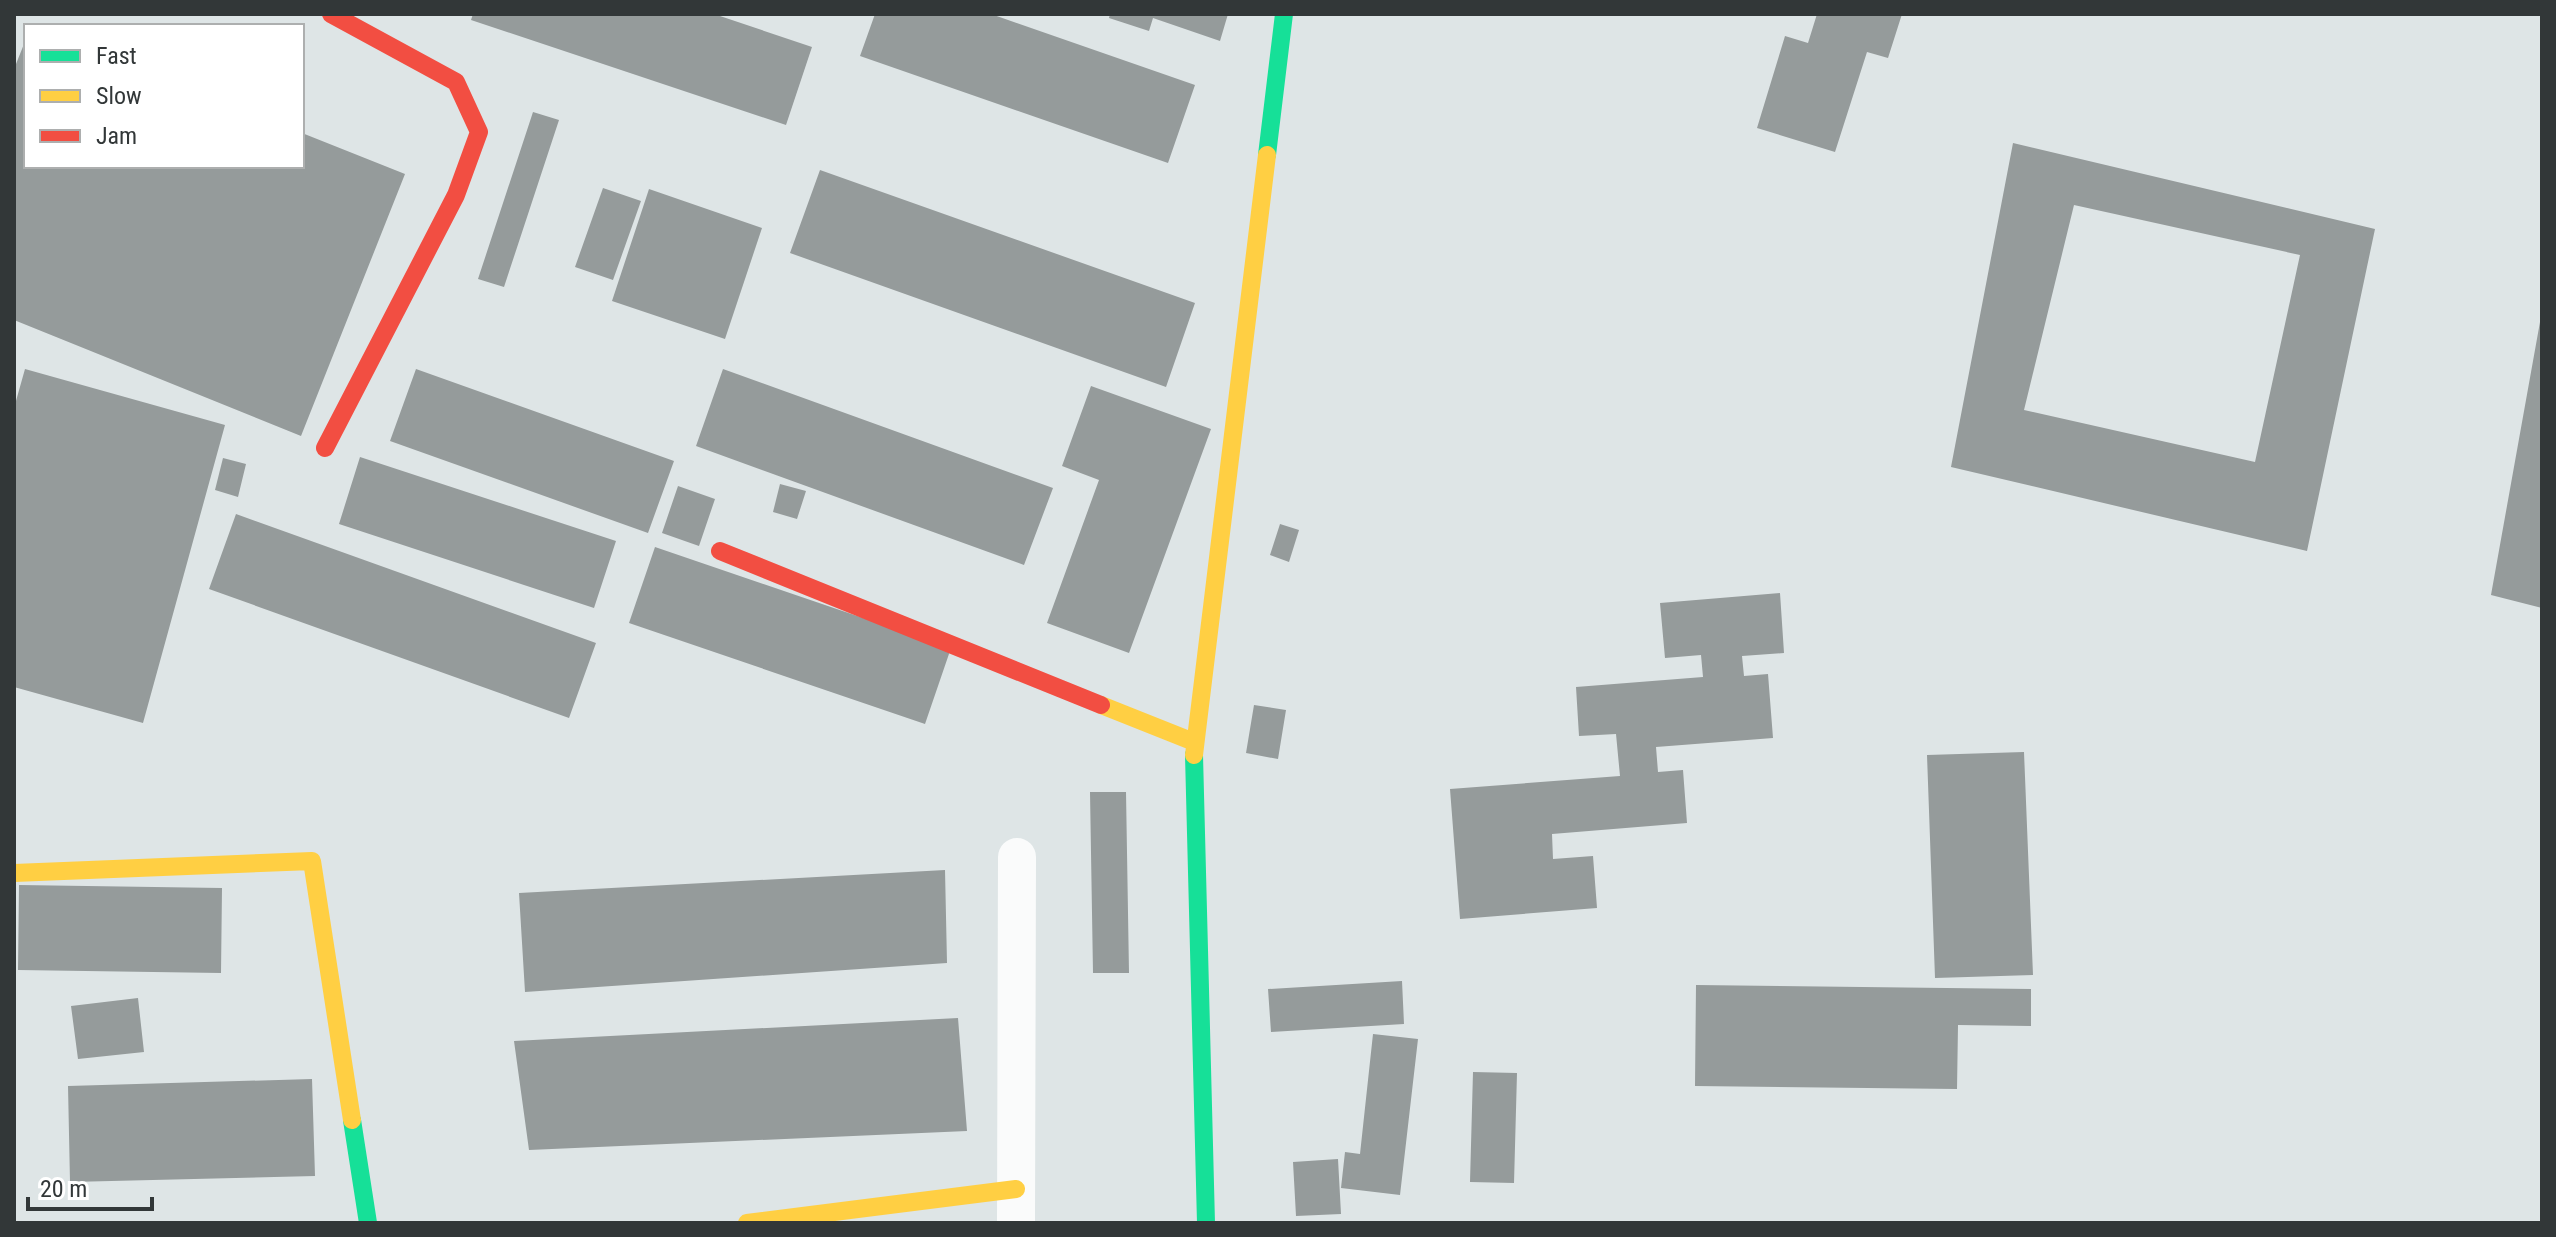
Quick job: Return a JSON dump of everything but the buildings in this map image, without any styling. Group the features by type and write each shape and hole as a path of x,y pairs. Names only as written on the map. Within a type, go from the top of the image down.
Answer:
{"street":[{"path":"325,448 456,195 479,132 456,82 331,14"},
{"path":"1206,1223 1194,742 1284,14"},
{"path":"720,551 1194,742"},
{"path":"747,1223 1016,1206 1017,857"},
{"path":"14,873 312,861 368,1223"}],"traffic: fast":[{"path":"1267,155 1284,14"},
{"path":"1194,755 1206,1223"},
{"path":"352,1120 368,1223"}],"traffic: slow":[{"path":"1194,755 1267,155"},
{"path":"1101,705 1194,742"},
{"path":"14,873 312,861 352,1120"},
{"path":"747,1223 1016,1189"}],"traffic: jam":[{"path":"325,448 456,195 479,132 456,82 331,14"},
{"path":"720,551 1101,705"}]}
